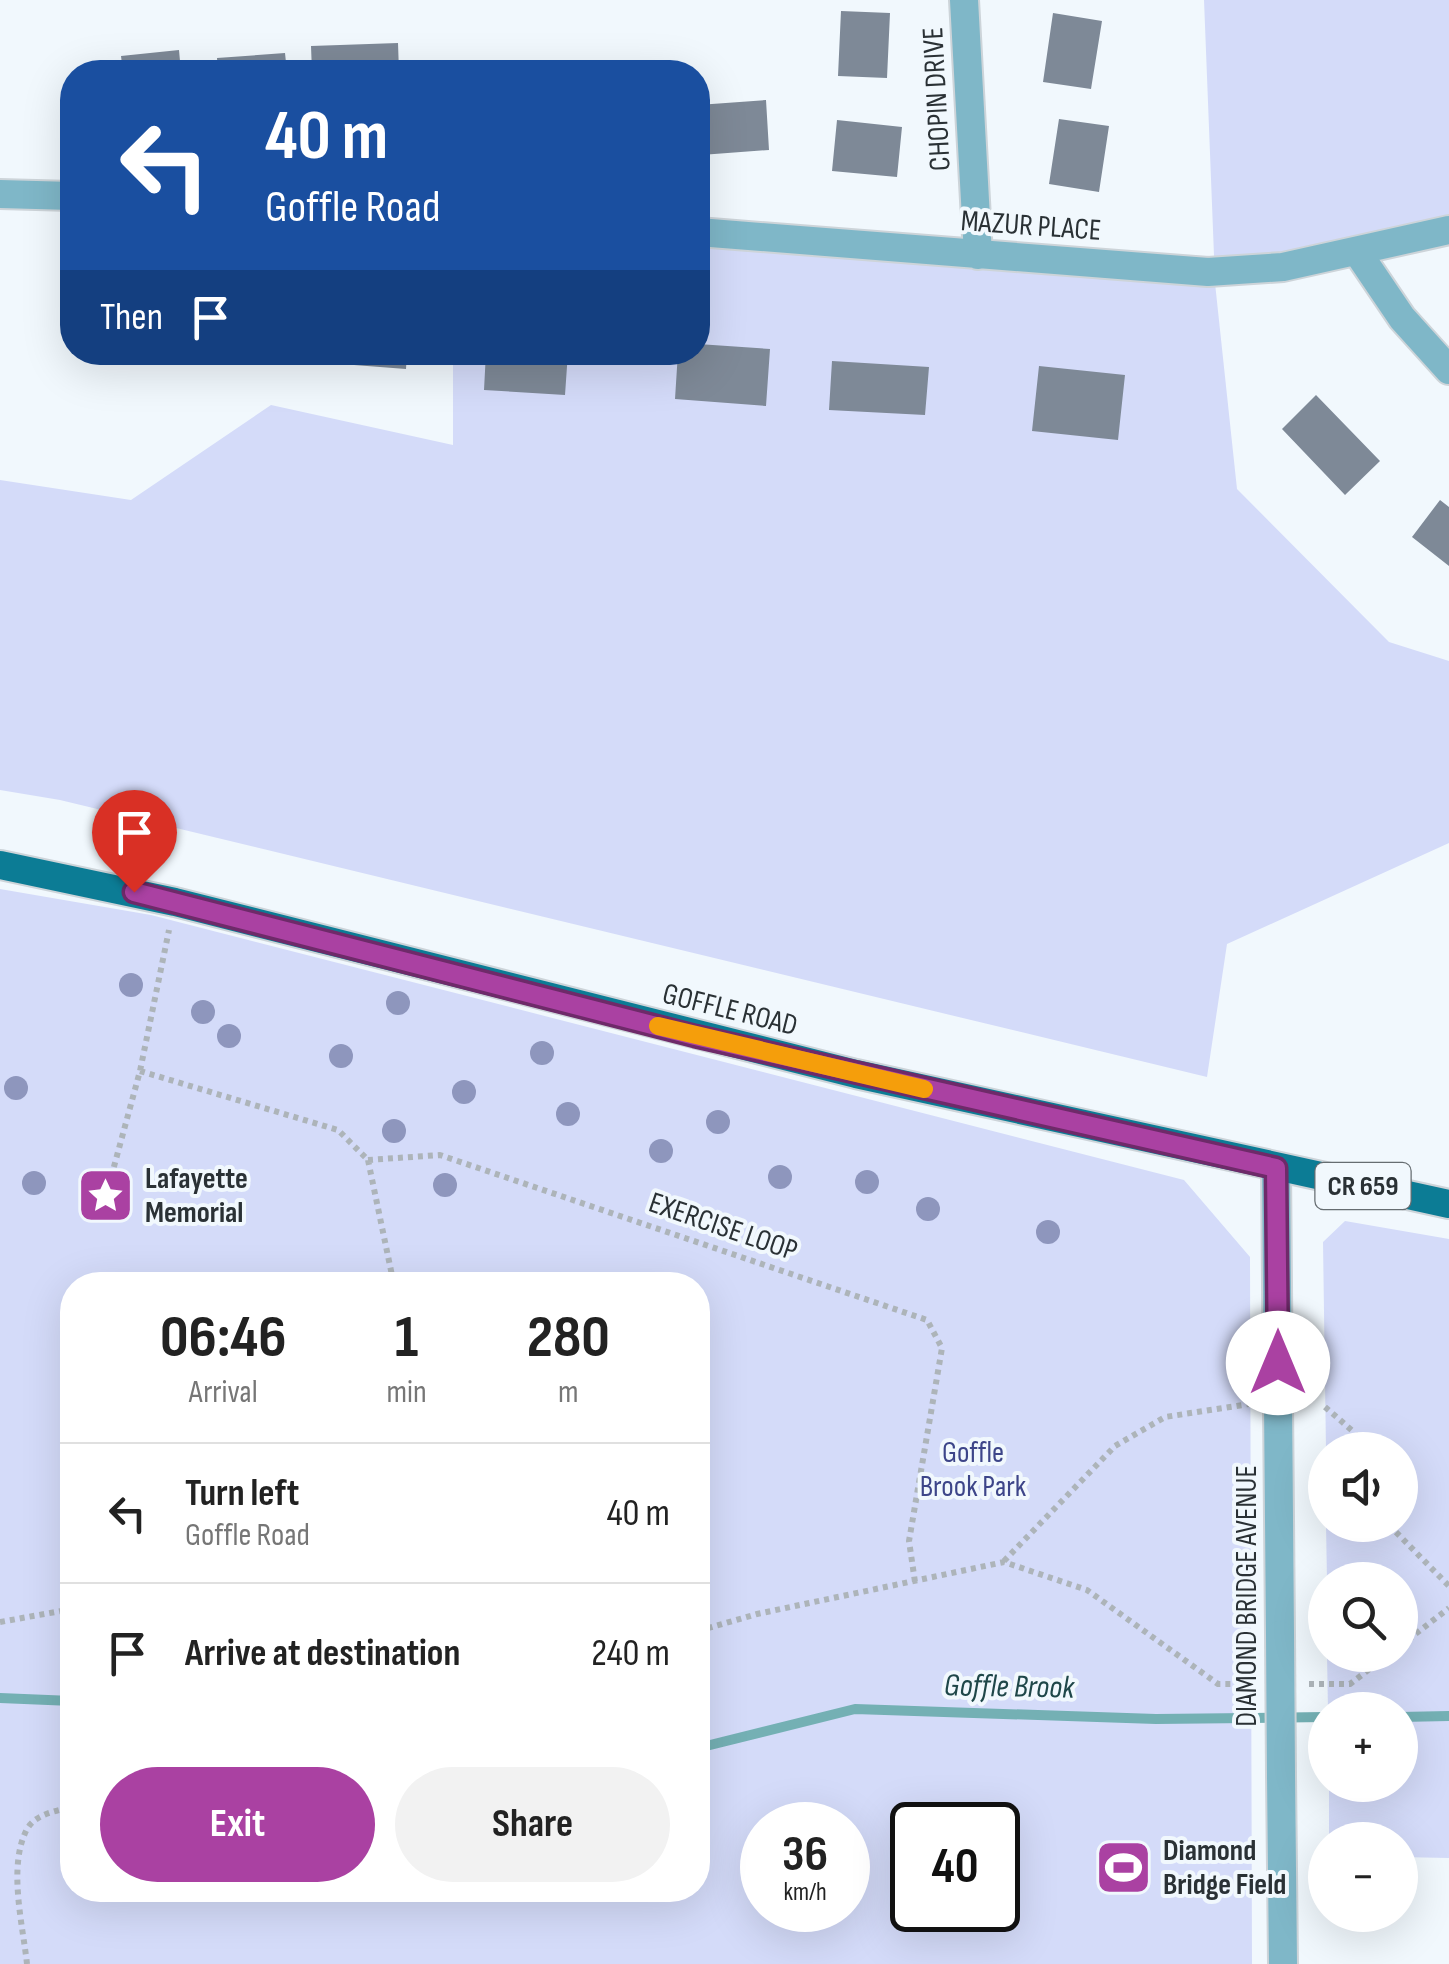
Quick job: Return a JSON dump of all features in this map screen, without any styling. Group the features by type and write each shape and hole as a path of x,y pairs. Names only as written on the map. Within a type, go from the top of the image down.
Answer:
{"main road":[{"name":"GOFFLE ROAD","path":"0,865 175,902 695,1036 1449,1204"}],"street":[{"name":"CHOPIN DRIVE","path":"964,0 978,255"},
{"path":"0,194 60,196"},
{"name":"MAZUR PLACE","path":"710,233 1208,272 1284,267 1449,230"},
{"path":"1358,253 1402,318 1449,370"},
{"name":"DIAMOND BRIDGE AVENUE","path":"1276,1168 1283,1964"}],"path":[{"path":"106,1196 140,1072 175,902"},
{"path":"140,1072 338,1130 368,1160 391,1272"},
{"name":"EXERCISE LOOP","path":"368,1160 440,1154 927,1320 942,1348 909,1541 915,1582"},
{"path":"1004,1562 1115,1446 1165,1417 1250,1404"},
{"path":"1325,1408 1353,1432"},
{"path":"1406,1542 1449,1586"},
{"path":"710,1627 1004,1562 1087,1590 1218,1684 1256,1684"},
{"path":"1418,1632 1449,1608"},
{"path":"0,1622 60,1612"},
{"path":"1294,1684 1350,1684 1366,1672"},
{"path":"27,1964 19,1874 26,1830 44,1814 60,1810"}],"green space":[{"path":"1204,0 1449,0 1449,225 1215,283 1237,489 1389,642 1449,661 1449,843 1227,944 1207,1077 60,800 0,790 0,480 131,500 271,405 453,445 453,365 710,365 710,244 1215,281"},
{"name":"Goffle Brook Park","path":"0,889 151,915 1184,1180 1250,1257 1252,1964 0,1964"},
{"path":"1345,1221 1449,1239 1449,1858 1418,1857 1418,1822 1329,1822 1329,1802 1418,1802 1418,1692 1328,1692 1327,1672 1418,1672 1418,1562 1327,1562 1326,1542 1418,1542 1418,1432 1326,1432 1323,1242"}],"building":[{"path":"841,11 890,13 887,78 838,76"},
{"path":"1053,13 1102,21 1091,89 1043,82"},
{"path":"398,43 399,60 312,60 311,46"},
{"path":"179,50 180,60 122,60 121,56"},
{"path":"285,53 286,60 217,60"},
{"path":"766,100 769,150 710,154 710,104"},
{"path":"1059,119 1109,126 1099,192 1049,184"},
{"path":"837,120 902,127 897,177 832,171"},
{"path":"710,345 770,349 766,406 675,399 677,365 710,365"},
{"path":"832,361 929,367 925,415 829,410"},
{"path":"354,365 406,365 406,369"},
{"path":"485,365 567,365 565,395 484,390"},
{"path":"1039,366 1125,375 1118,440 1032,431"},
{"path":"1316,395 1380,461 1345,495 1282,429"},
{"path":"1440,500 1449,507 1449,566 1412,537"}],"waterway":[{"name":"Goffle Brook","path":"0,1698 60,1700"},
{"name":"Goffle Brook","path":"710,1745 855,1709 1156,1719 1308,1717"},
{"name":"Goffle Brook","path":"1418,1717 1449,1716"}],"slow traffic":[{"path":"658,1026 924,1089"}],"place":[{"name":"Lafayette Memorial","path":"106,1196"},
{"name":"Diamond Bridge Field","path":"1124,1868"}],"route":[{"path":"134,892 695,1036 1276,1168 1278,1363"}]}
